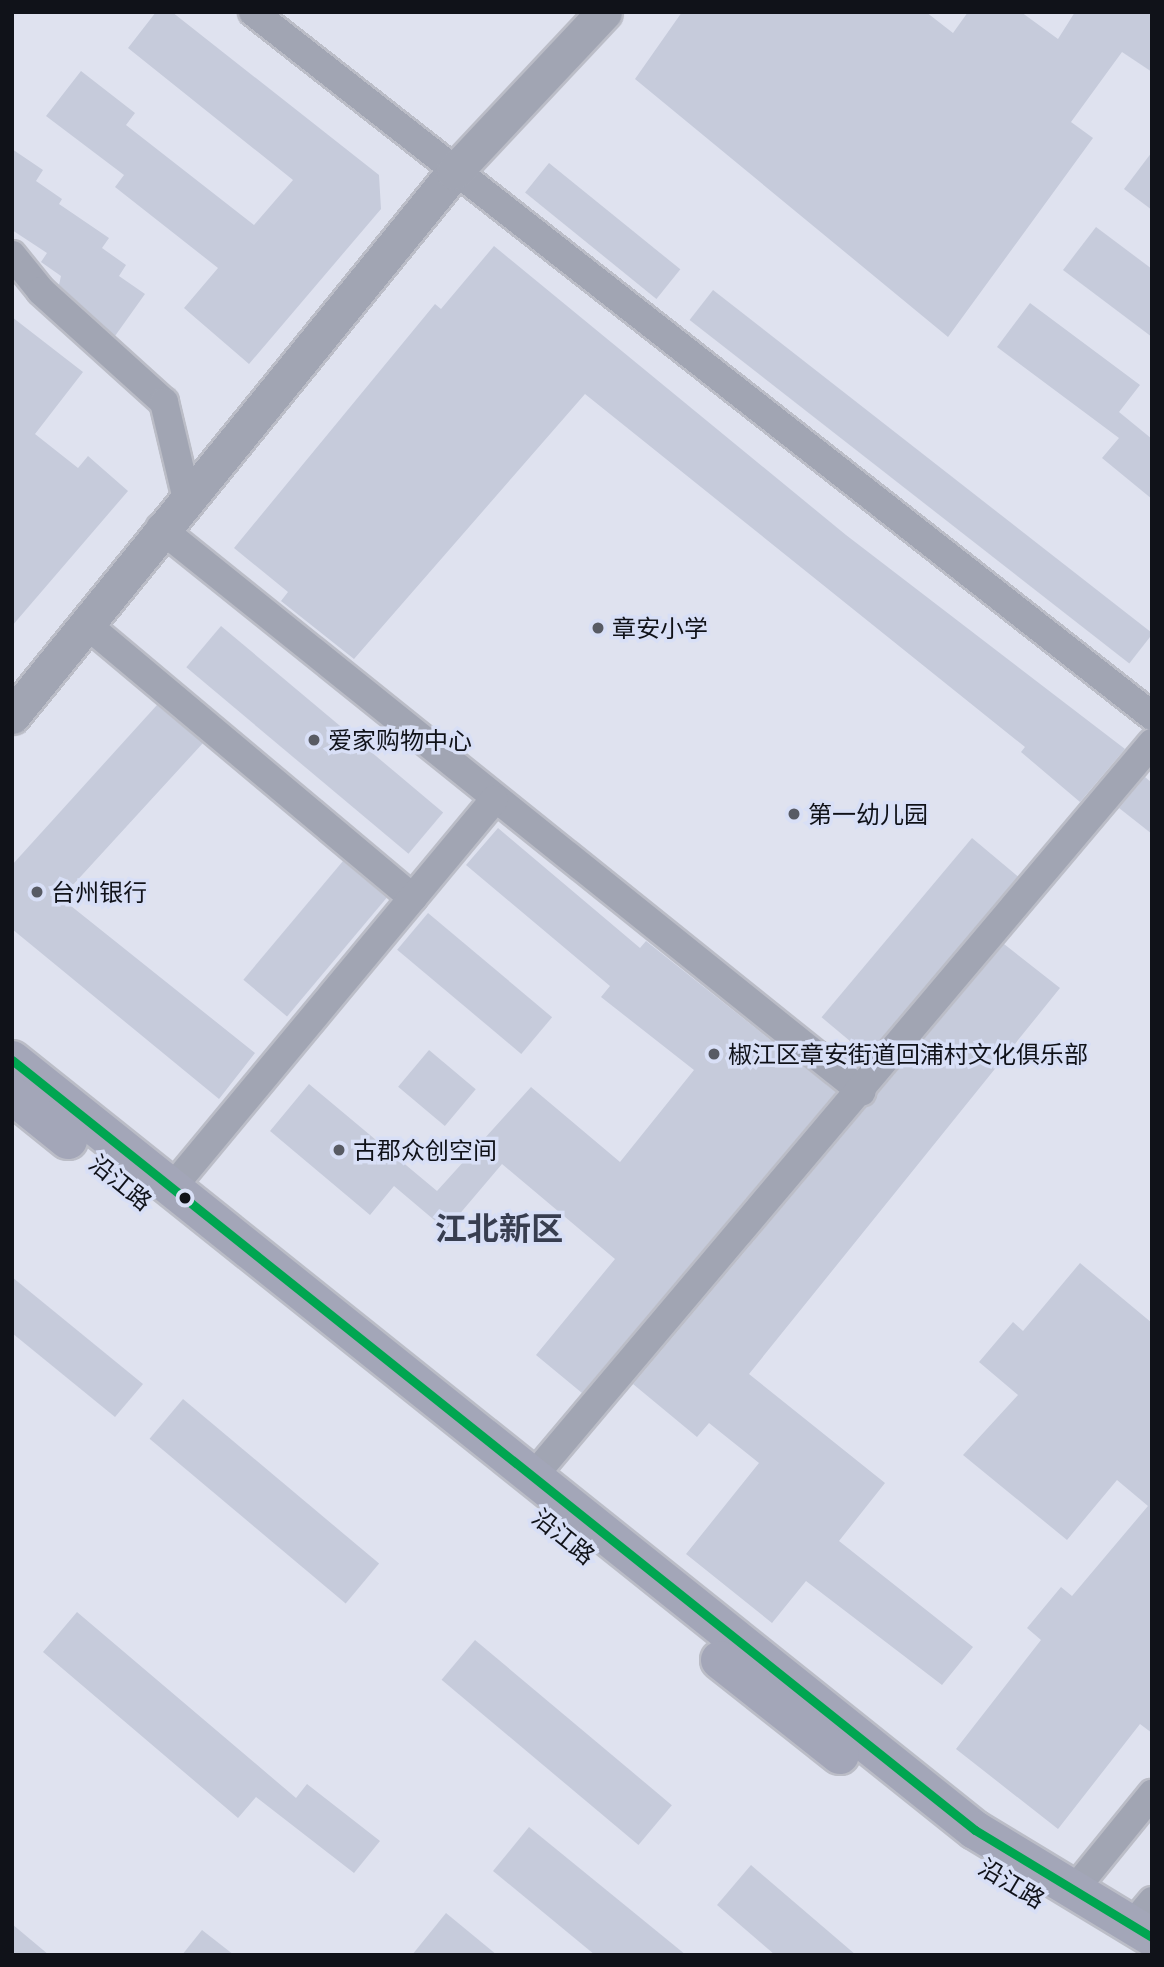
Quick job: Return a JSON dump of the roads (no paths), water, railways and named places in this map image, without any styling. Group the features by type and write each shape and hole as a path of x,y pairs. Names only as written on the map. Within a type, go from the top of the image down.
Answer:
{"main road":[{"name":"沿江路","path":"12,1060 531,1479 975,1830 1142,1929"},
{"name":"沿江路","path":"12,1095 960,1851 1142,1929"}],"street":[{"path":"253,12 1152,716"},
{"path":"12,716 186,495 454,172 604,12"},
{"path":"12,256 41,291 164,402 186,495"},
{"path":"160,528 494,800 862,1092"},
{"path":"85,623 412,898"},
{"path":"531,1479 862,1092 1152,743"},
{"path":"171,1189 494,800"},
{"path":"1074,1890 1152,1794"}],"place":[{"name":"章安小学","path":"598,628"},
{"name":"爱家购物中心","path":"314,740"},
{"name":"第一幼儿园","path":"794,814"},
{"name":"台州银行","path":"37,892"},
{"name":"椒江区章安街道回浦村文化俱乐部","path":"714,1054"},
{"name":"古郡众创空间","path":"339,1150"}],"district":[{"name":"江北新区","path":"499,1227"}]}
